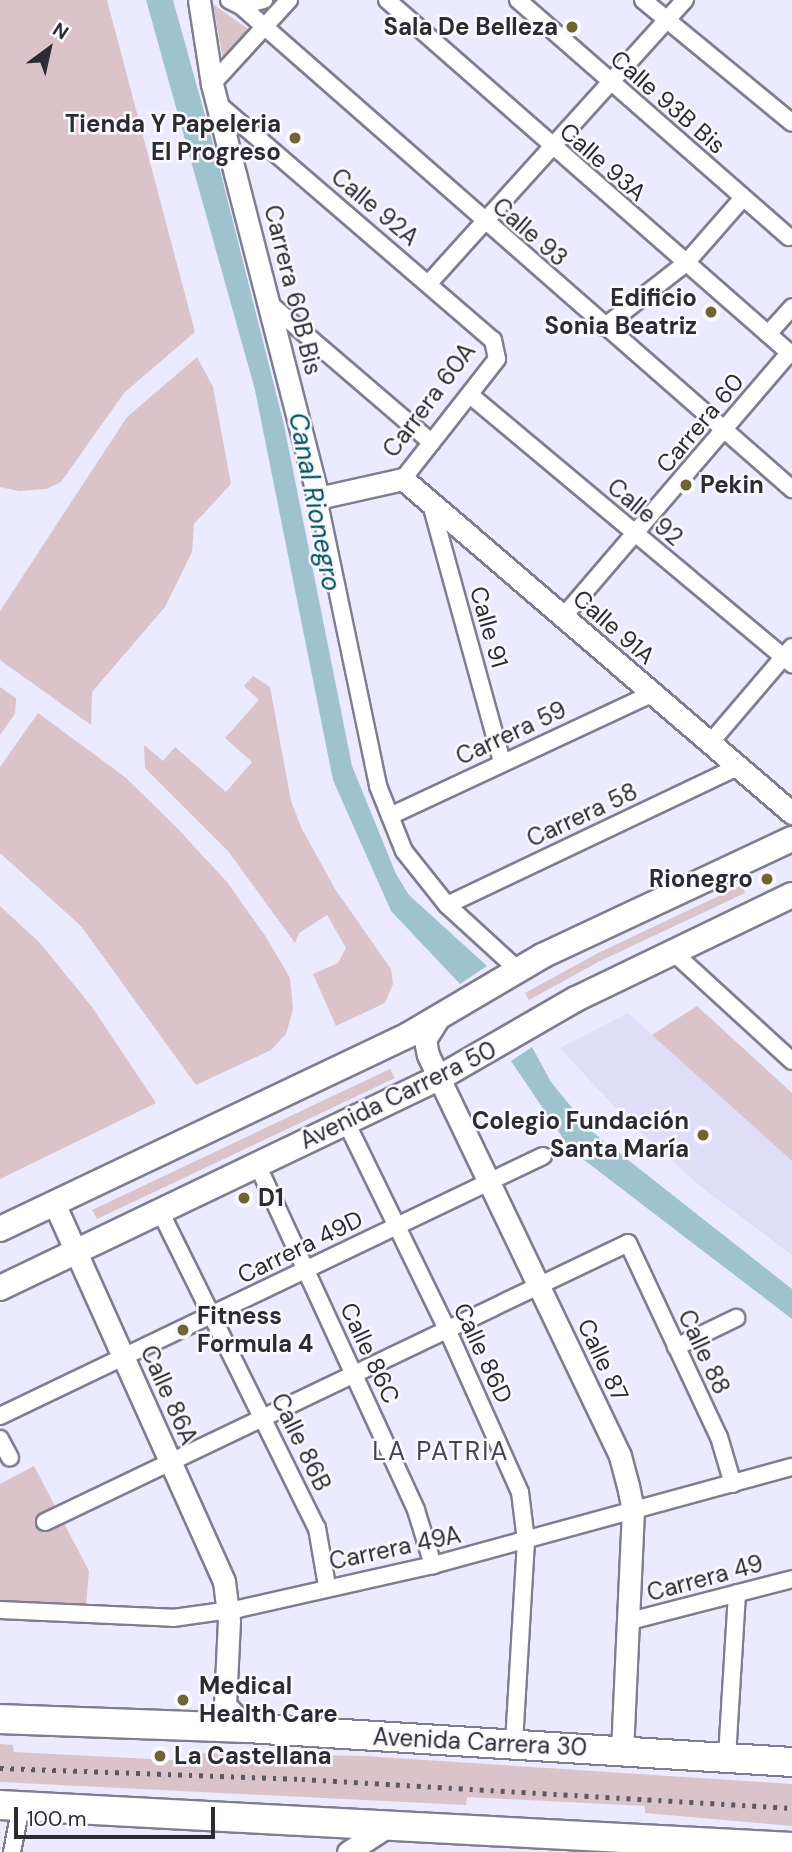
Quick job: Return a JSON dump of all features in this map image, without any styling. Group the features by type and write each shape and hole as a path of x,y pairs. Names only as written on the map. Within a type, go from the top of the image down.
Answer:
{"highway":[{"name":"Avenida Carrera 30","path":"0,1718 247,1728 792,1762"},
{"path":"11,1805 689,1846 792,1847"}],"main road":[{"name":"Avenida Carrera 50","path":"0,1229 438,1019 517,969 792,839"},
{"name":"Avenida Carrera 50","path":"0,1288 439,1078 559,1008 792,895"}],"street":[{"name":"Carrera 60B Bis","path":"199,0 215,94 318,498 355,688 390,816 416,871 447,905 517,969"},
{"path":"235,3 264,0"},
{"path":"215,94 289,0"},
{"name":"Calle 93A","path":"387,0 552,149 791,354"},
{"name":"Calle 93B Bis","path":"518,0 789,237"},
{"path":"643,0 792,123"},
{"path":"429,283 685,0"},
{"name":"Calle 93","path":"235,3 792,489"},
{"name":"Calle 92A","path":"215,94 493,340 498,350"},
{"path":"604,327 686,263 743,198"},
{"path":"270,304 432,443"},
{"path":"768,334 792,307"},
{"name":"Carrera 60A","path":"318,498 404,480 497,359 498,350"},
{"name":"Carrera 60","path":"563,617 791,354"},
{"name":"Calle 92","path":"470,395 636,534 789,656"},
{"name":"Calle 91A","path":"404,480 792,813"},
{"name":"Calle 91","path":"431,504 502,761"},
{"path":"709,743 789,656"},
{"name":"Carrera 59","path":"390,816 502,761 652,694"},
{"name":"Carrera 58","path":"447,905 737,767"},
{"path":"673,952 792,1061"},
{"name":"Calle 87","path":"438,1019 425,1040 439,1078 620,1456 634,1510 622,1750"},
{"name":"Calle 86D","path":"346,1122 513,1469 526,1541 514,1743"},
{"name":"Carrera 49D","path":"0,1416 543,1156"},
{"name":"Calle 86C","path":"257,1164 416,1510 433,1565"},
{"name":"Calle 86A","path":"54,1203 224,1581 229,1610 225,1705 247,1728"},
{"name":"Calle 86B","path":"160,1211 317,1528 327,1586"},
{"name":"Calle 88","path":"539,1285 628,1242 719,1437 733,1484"},
{"path":"45,1522 539,1285"},
{"path":"676,1347 736,1318"},
{"path":"0,1439 10,1458"},
{"name":"Carrera 49A","path":"0,1610 173,1618 229,1610 327,1586 433,1565 792,1467"},
{"name":"Carrera 49","path":"630,1621 792,1579"},
{"path":"727,1757 737,1593"},
{"path":"11,1805 12,1852"},
{"path":"348,1852 385,1828"}],"shaded area":[{"path":"0,0 107,0 195,332 124,393 61,482 46,489 19,491 0,487"},
{"path":"146,0 173,0 218,162 284,425 352,766 396,874 409,895 487,966 460,984 391,911 333,780 255,390"},
{"path":"213,4 252,32 224,65"},
{"path":"197,357 213,387 231,484 194,524 192,552 165,607 92,692 91,725 0,660 0,611 127,417"},
{"path":"253,676 270,687 291,801 302,829 335,889 391,969 393,984 385,1003 336,1026 313,974 338,963 346,948 327,915 299,933 295,943 228,851 145,768 144,745 163,761 175,747 226,792 252,762 225,738 259,700 244,686"},
{"path":"0,687 16,698 15,714 0,735"},
{"path":"38,713 125,777 178,829 227,882 266,937 290,978 293,1009 286,1034 271,1050 196,1085 81,926 0,853 0,767"},
{"path":"742,885 745,893 600,961 529,1000 525,993 598,953"},
{"path":"0,906 40,943 92,1007 156,1103 0,1179"},
{"path":"697,1006 792,1093 792,1161 652,1035"},
{"name":"Colegio Fundación Santa María","path":"628,1013 792,1161 792,1255 701,1187 626,1119 560,1048"},
{"path":"532,1047 551,1082 590,1130 792,1289 792,1319 571,1150 511,1061"},
{"path":"390,1069 395,1078 97,1219 92,1210"},
{"path":"34,1466 89,1571 86,1606 0,1600 0,1484"},
{"path":"0,1744 13,1745 14,1752 190,1761 191,1753 364,1756 792,1784 792,1826 645,1813 645,1806 467,1797 466,1805 0,1782"}],"railway":[{"path":"0,1768 302,1779 792,1808"}],"place":[{"name":"Sala De Belleza","path":"572,27"},
{"name":"Tienda Y Papeleria El Progreso","path":"295,138"},
{"name":"Edificio Sonia Beatriz","path":"711,312"},
{"name":"Pekin","path":"686,485"},
{"name":"Rionegro","path":"767,879"},
{"name":"Colegio Fundación Santa María","path":"703,1135"},
{"name":"D1","path":"244,1198"},
{"name":"Fitness Formula 4","path":"183,1330"},
{"name":"Medical Health Care","path":"183,1700"},
{"name":"La Castellana","path":"160,1756"}],"district":[{"name":"LA PATRIA","path":"441,1452"}],"water label":[{"name":"Canal Rionegro","path":"314,502"}]}
